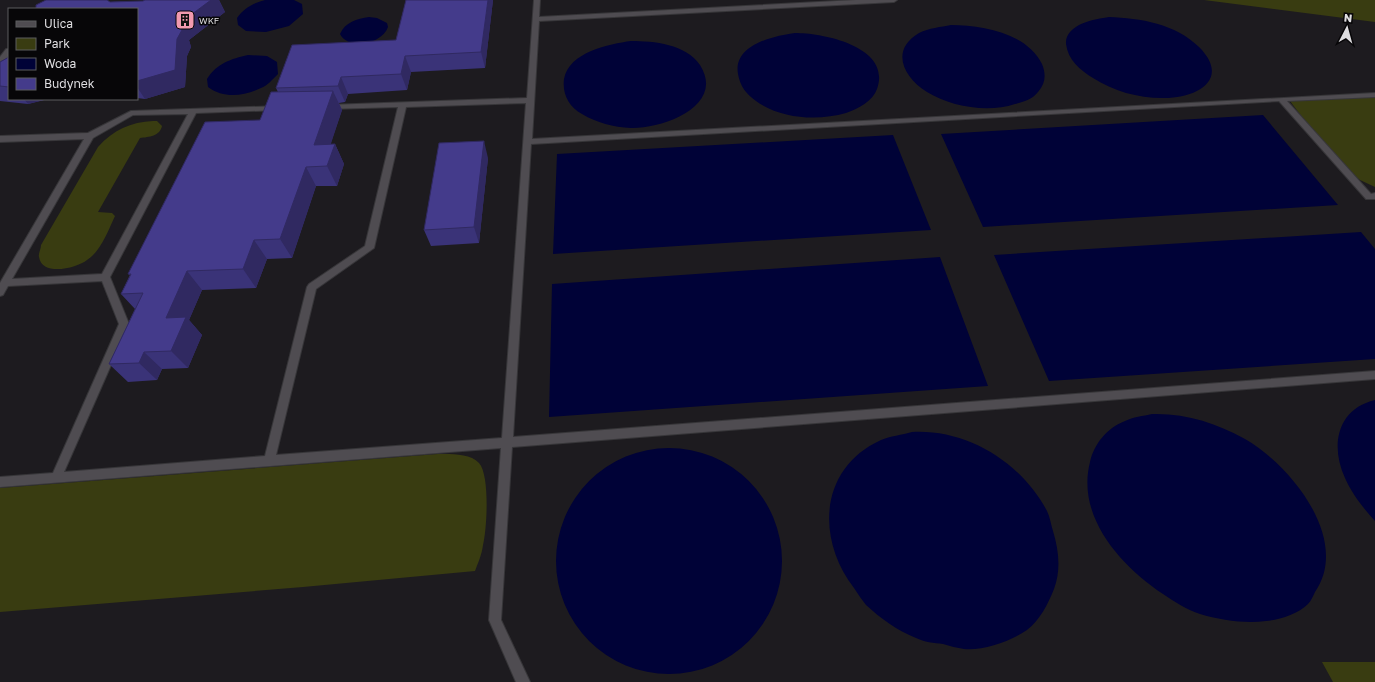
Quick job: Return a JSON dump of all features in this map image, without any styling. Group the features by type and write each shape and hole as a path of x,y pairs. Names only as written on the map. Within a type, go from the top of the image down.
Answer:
{"lane":[{"path":"523,682 495,620 537,0"},
{"path":"536,19 894,0"},
{"path":"0,62 8,52"},
{"path":"527,142 1281,99 1375,95"},
{"path":"1281,99 1368,197 1375,196"},
{"path":"317,107 530,100"},
{"path":"269,461 312,287 369,248 403,104"},
{"path":"0,139 90,136 131,113 286,108"},
{"path":"56,478 124,324 105,277 193,111"},
{"path":"0,292 90,136"},
{"path":"5,283 105,277"},
{"path":"0,482 1375,375"}],"green space":[{"path":"1204,0 1375,0 1375,22"},
{"path":"1375,96 1375,187 1360,180 1351,173 1290,101"},
{"path":"157,121 162,126 161,129 157,134 140,138 98,212 112,213 115,216 104,240 96,251 87,260 76,266 60,269 46,267 39,257 41,245 98,147 110,136 123,128 137,123"},
{"path":"438,454 470,457 479,463 482,469 485,479 487,502 486,527 482,552 475,571 0,612 0,488"},
{"path":"1322,662 1375,662 1375,682 1333,682"}],"water":[{"path":"265,0 294,0 302,4 303,14 289,26 266,32 246,31 238,25 237,18 243,11 253,4"},
{"path":"369,17 377,18 387,23 388,27 385,33 379,38 373,41 358,44 344,39 340,34 348,24 356,20"},
{"path":"1109,17 1133,19 1157,24 1180,33 1190,39 1199,47 1208,59 1212,69 1210,78 1205,85 1197,91 1186,95 1162,98 1144,97 1126,93 1101,83 1075,64 1069,55 1066,44 1067,37 1075,27 1089,21"},
{"path":"951,25 963,25 989,29 1015,38 1026,45 1035,53 1042,64 1045,75 1041,89 1033,97 1024,101 1004,107 993,108 958,105 927,92 912,79 906,71 902,55 910,40 919,33"},
{"path":"795,33 822,36 838,40 852,45 865,53 875,63 879,75 877,89 869,101 860,107 835,116 800,117 777,112 756,101 746,93 740,82 738,74 738,64 742,56 748,49 756,44 776,37"},
{"path":"631,41 669,45 687,52 694,58 700,65 706,80 705,92 698,103 687,112 673,119 659,124 631,128 612,126 599,122 573,108 565,95 564,79 567,70 573,62 601,47"},
{"path":"248,55 267,56 277,62 278,74 263,87 248,93 227,95 214,91 208,87 207,79 220,65 230,60"},
{"path":"1263,115 1338,205 983,227 941,134"},
{"path":"893,135 931,230 553,254 557,154"},
{"path":"1361,232 1375,249 1375,359 1049,381 994,255"},
{"path":"940,257 988,386 549,417 552,284"},
{"path":"1375,400 1375,521 1358,501 1345,478 1340,466 1338,442 1340,430 1352,411"},
{"path":"1152,414 1189,417 1234,433 1263,451 1297,485 1311,506 1321,528 1326,550 1324,572 1311,600 1304,608 1294,614 1282,618 1258,622 1233,621 1200,614 1177,603 1147,583 1118,554 1096,521 1090,502 1087,482 1090,462 1098,443 1112,428 1128,420"},
{"path":"912,432 953,436 990,452 1023,478 1036,493 1047,511 1058,553 1058,575 1054,589 1040,617 1027,630 1013,638 988,647 972,649 961,649 919,639 890,624 866,605 842,569 833,548 829,527 830,506 835,486 845,468 860,452 888,437"},
{"path":"669,448 691,450 722,461 749,481 769,508 780,539 782,561 780,583 769,614 749,641 722,661 691,672 669,674 647,672 616,661 589,641 569,614 558,583 556,561 558,539 569,508 589,481 616,461 647,450"}],"building":[{"path":"46,0 107,0 110,2 145,0 211,0 180,23 182,30 177,39 175,70 138,81 138,8 36,8 36,5"},
{"path":"406,0 488,0 481,52 405,56 401,74 341,77 338,86 276,88 292,45 396,40"},
{"path":"8,58 8,87 0,86 0,62"},
{"path":"333,91 314,145 335,144 327,166 306,167 280,239 254,240 243,269 187,271 166,318 186,317 171,351 144,352 139,363 109,364 143,293 121,294 131,274 128,274 205,122 260,120 271,92"},
{"path":"484,141 474,227 424,230 439,143"}],"place":[{"name":"WKF","path":"185,20"}]}
